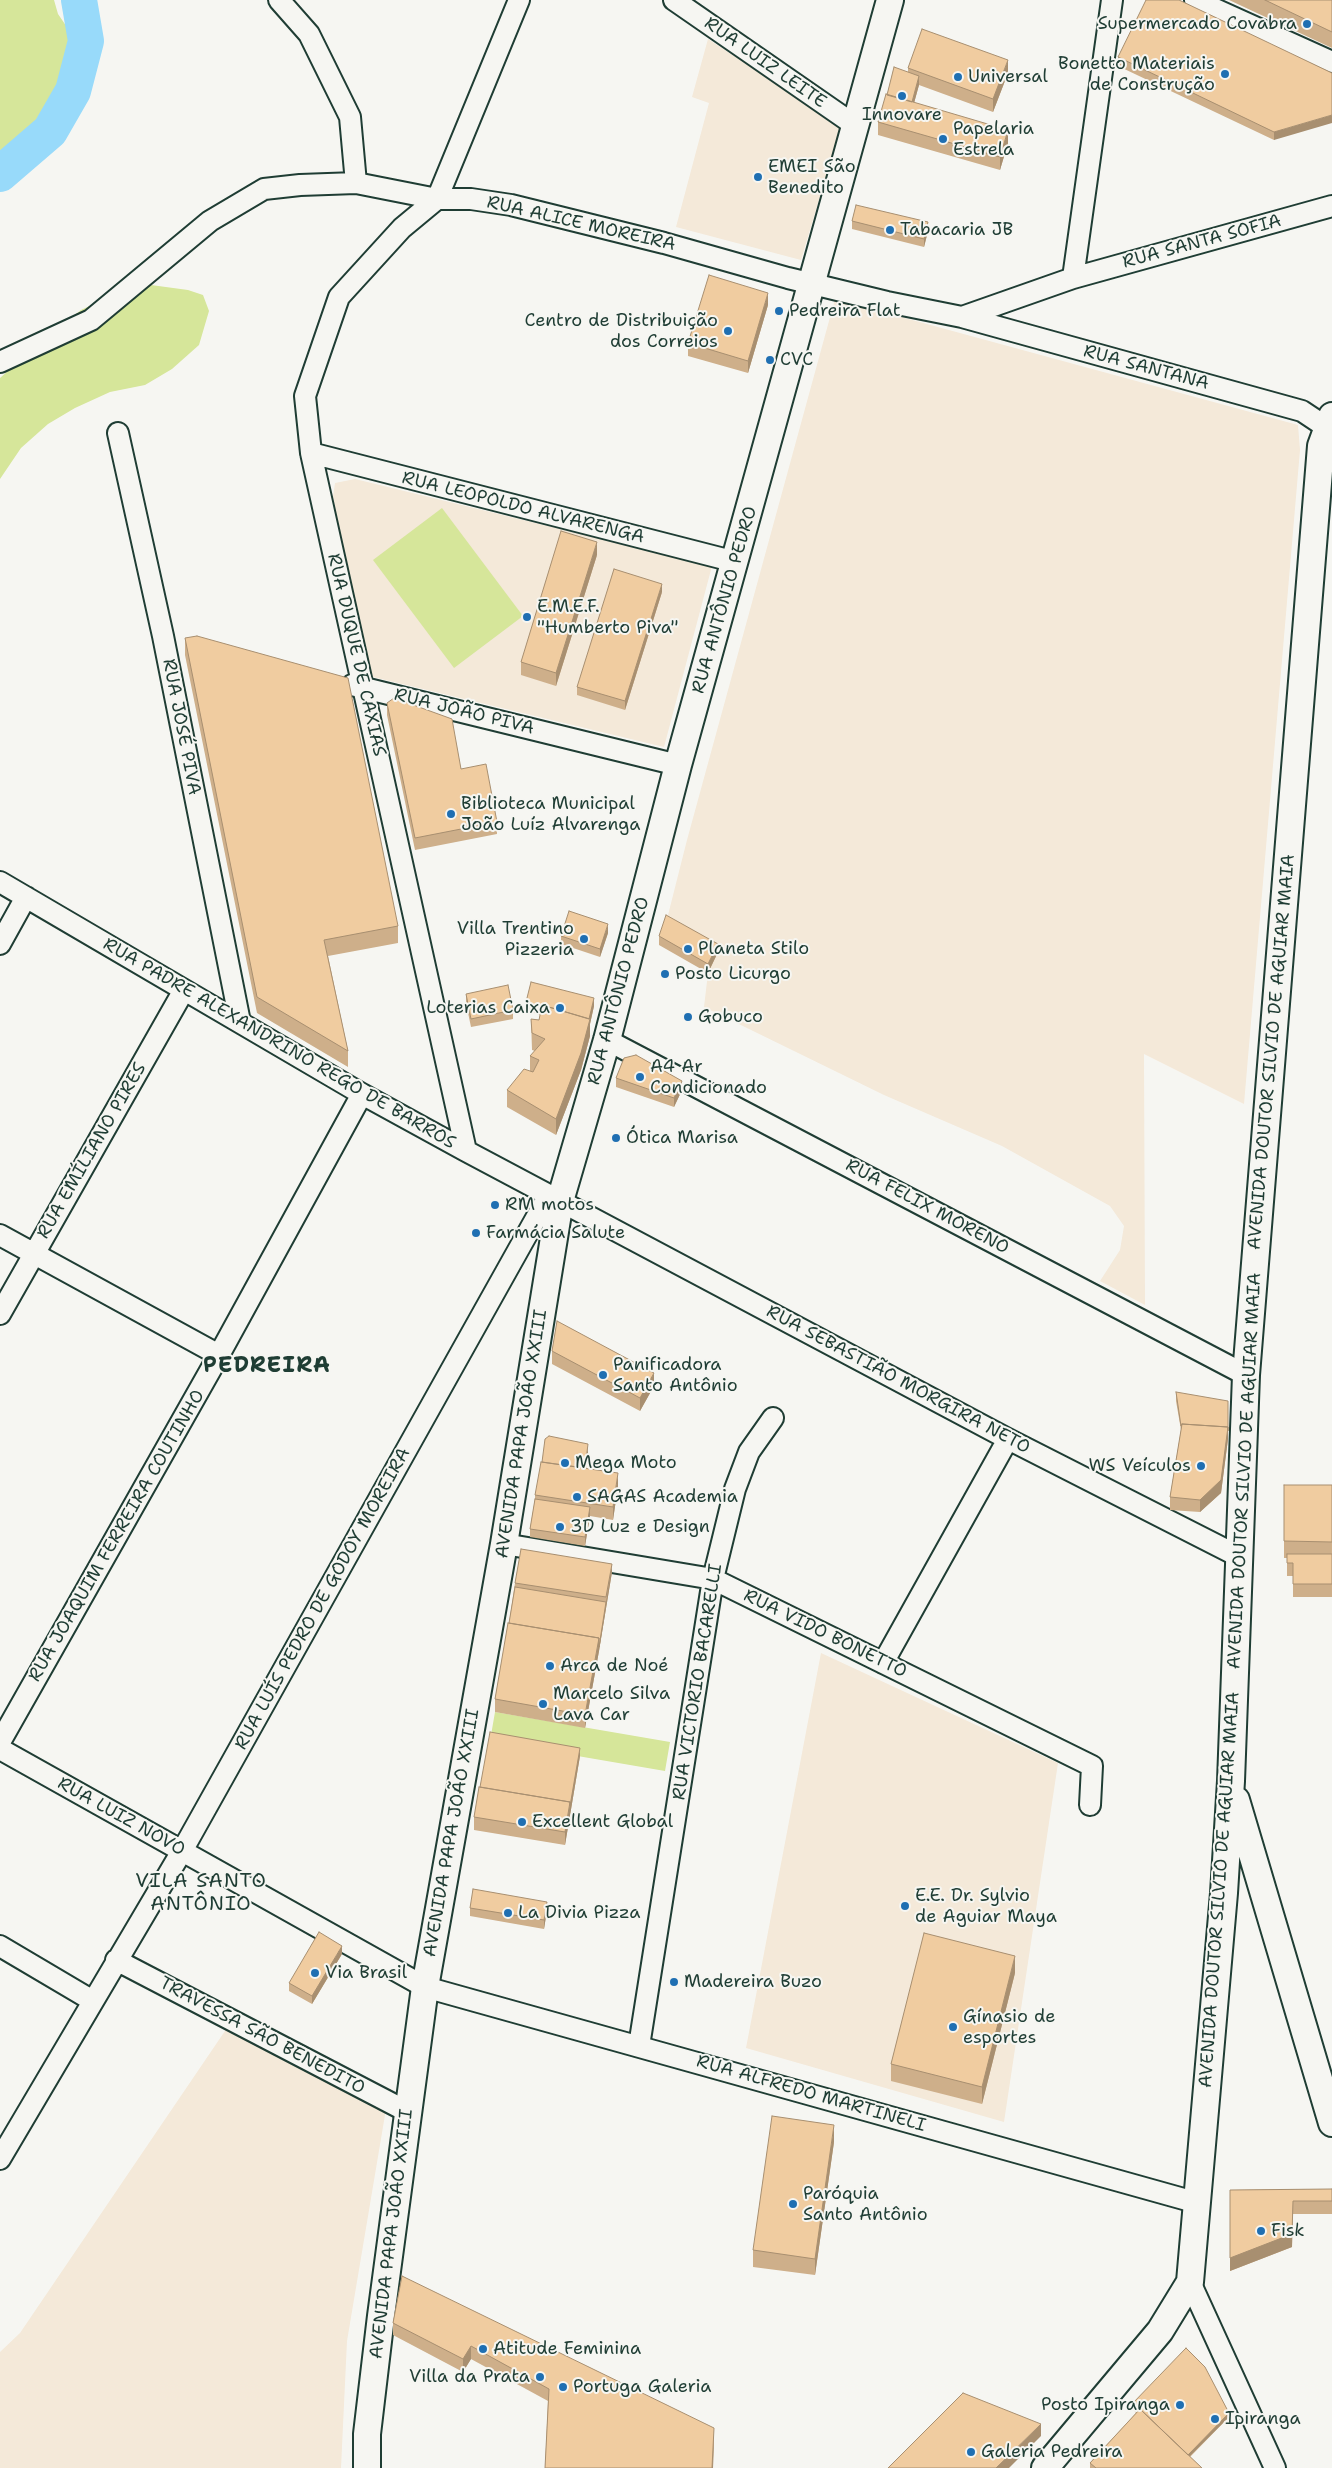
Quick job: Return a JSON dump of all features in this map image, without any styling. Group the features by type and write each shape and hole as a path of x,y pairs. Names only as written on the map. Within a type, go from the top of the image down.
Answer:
{"main road":[{"name":"RUA ANTÔNIO PEDRO","path":"555,1198 608,1040 678,765 736,562 890,0"},
{"name":"AVENIDA DOUTOR SILVIO DE AGUIAR MAIA","path":"1045,2468 1160,2331 1190,2282 1224,1894 1231,1781 1246,1375 1320,455 1330,424"},
{"name":"AVENIDA PAPA JOÃO XXIII","path":"367,2468 367,2434 425,1987 504,1544 555,1198"},
{"path":"1231,1781 1332,2123"},
{"path":"1224,1894 1263,1894"}],"street":[{"path":"279,0 309,34 350,117 356,183"},
{"path":"437,199 518,0"},
{"name":"RUA LUIZ LEITE","path":"674,0 856,126"},
{"path":"1073,278 1112,0"},
{"path":"1195,0 1332,62"},
{"name":"RUA ALICE MOREIRA","path":"0,362 91,320 210,221 264,190 300,185 356,183 437,199 472,199 512,205 887,302 962,317"},
{"name":"RUA DUQUE DE CAXIAS","path":"437,199 402,228 339,297 305,396 311,453 466,1151"},
{"name":"RUA SANTA SOFIA","path":"962,317 1073,278 1332,206"},
{"name":"RUA SANTANA","path":"962,317 1302,411 1330,424"},
{"name":"RUA JOSÉ PIVA","path":"118,433 173,638 240,1022"},
{"name":"RUA LEOPOLDO ALVARENGA","path":"311,453 736,562"},
{"name":"RUA JOÃO PIVA","path":"335,680 678,765"},
{"name":"RUA PADRE ALEXANDRINO REGO DE BARROS","path":"0,882 362,1094 555,1198"},
{"path":"0,944 26,898"},
{"name":"RUA EMÍLIANO PIRES","path":"0,1314 184,990"},
{"name":"RUA FELIX MORENO","path":"608,1040 1246,1375"},
{"name":"RUA JOAQUIM FERREIRA COUTINHO","path":"0,1742 220,1355 362,1094"},
{"name":"RUA SEBASTIÃO MORGIRA NETO","path":"555,1198 1008,1439 1238,1556"},
{"name":"RUA LUÍS PEDRO DE GODOY MOREIRA","path":"0,2159 182,1851 555,1198"},
{"path":"0,1235 220,1355"},
{"name":"RUA VICTORIO BACARELLI","path":"639,2046 713,1579 735,1489 749,1452 773,1418"},
{"path":"883,1663 1008,1439"},
{"name":"RUA VIDO BONETTO","path":"504,1544 713,1579 1092,1766 1090,1805"},
{"name":"RUA LUIZ NOVO","path":"0,1749 425,1987"},
{"path":"0,1946 93,2001"},
{"name":"TRAVESSA SÃO BENEDITO","path":"116,1960 408,2112"},
{"name":"RUA ALFREDO MARTINELI","path":"425,1987 1198,2203"},
{"path":"1190,2282 1275,2468"}],"shaded area":[{"name":"EMEI São Benedito","path":"708,39 841,126 801,260 676,227 709,103 692,97"},
{"path":"835,299 1298,425 1300,450 1244,1104 1144,1054 1145,1305 1100,1281 1120,1250 1124,1226 1110,1206 1002,1146 884,1095 704,1007 708,973 666,923"},
{"name":"E.M.E.F. \"Humberto Piva\"","path":"355,479 712,566 664,747 373,677 365,667 333,497 335,483"},
{"name":"E.E. Dr. Sylvio de Aguiar Maya","path":"821,1653 1058,1763 1004,2122 746,2048"},
{"path":"227,2028 386,2109 347,2341 341,2468 0,2468 0,2352 20,2333"}],"green space":[{"path":"0,0 54,0 58,14 82,49 48,127 0,158"},
{"path":"151,285 188,290 203,295 209,311 199,345 172,369 145,385 110,392 75,408 48,424 21,448 0,479 0,378 45,338 81,310 119,292"},
{"path":"442,508 523,616 454,668 373,560"},
{"path":"495,1712 670,1742 665,1771 490,1741"}],"building":[{"name":"Bonetto Materiais de Construção","path":"1146,0 1179,0 1332,73 1332,115 1274,132 1118,57"},
{"path":"1265,0 1332,0 1332,32"},
{"name":"Universal","path":"922,29 1008,60 993,99 908,68"},
{"path":"894,67 919,76 912,102 887,95"},
{"path":"886,94 1008,130 1000,157 878,122"},
{"path":"856,205 928,222 924,239 852,221"},
{"name":"Centro de Distribuição dos Correios","path":"709,275 768,293 748,361 688,343"},
{"path":"561,531 597,542 556,673 521,662"},
{"path":"614,569 662,584 625,701 577,687"},
{"path":"197,636 348,678 398,926 324,940 348,1051 257,997 185,638"},
{"path":"394,698 452,719 461,769 486,764 497,822 415,838 387,703"},
{"name":"Villa Trentino Pizzeria","path":"569,911 608,924 600,949 561,936"},
{"name":"Planeta Stilo","path":"666,915 718,944 708,964 659,936"},
{"path":"531,982 594,998 589,1019 526,1002"},
{"path":"508,985 513,1010 471,1019 466,994"},
{"path":"542,1005 590,1019 581,1053 556,1119 507,1090 524,1069 533,1072 539,1060 530,1056 545,1039 532,1033 531,1019 539,1020"},
{"name":"A4 Ar Condicionado","path":"636,1055 682,1081 674,1098 616,1078 624,1058"},
{"path":"557,1321 654,1373 640,1398 552,1351"},
{"path":"1176,1392 1228,1401 1228,1427 1182,1424 1181,1426"},
{"name":"WS Veículos","path":"1182,1424 1228,1427 1221,1480 1200,1500 1170,1497"},
{"path":"549,1436 588,1444 585,1468 542,1462 545,1439"},
{"name":"SAGAS Academia","path":"541,1462 618,1473 613,1507 535,1495"},
{"path":"1284,1485 1332,1485 1332,1542 1284,1541"},
{"name":"3D Luz e Design","path":"535,1499 590,1507 585,1537 530,1529"},
{"path":"521,1549 612,1564 606,1597 515,1583"},
{"path":"1287,1554 1332,1554 1332,1584 1293,1584 1293,1563 1287,1563"},
{"path":"515,1587 606,1602 599,1647 599,1638 509,1623"},
{"path":"508,1623 599,1638 585,1715 495,1699"},
{"path":"490,1732 580,1748 570,1806 570,1802 480,1787"},
{"path":"479,1787 570,1802 565,1832 474,1817"},
{"path":"473,1889 547,1902 544,1920 470,1908"},
{"name":"Via Brasil","path":"319,1932 342,1946 312,1996 289,1983"},
{"name":"Gínasio de esportes","path":"924,1933 1015,1956 982,2087 891,2064"},
{"name":"Paróquia Santo Antônio","path":"772,2116 834,2125 815,2259 753,2250"},
{"name":"Fisk","path":"1332,2189 1332,2201 1293,2201 1292,2234 1230,2258 1230,2190"},
{"name":"Portuga Galeria","path":"402,2276 714,2428 712,2468 545,2468 549,2389 471,2346 463,2359 393,2323"},
{"name":"Posto Ipiranga","path":"1186,2348 1205,2367 1229,2413 1188,2455 1140,2409 1138,2411 1132,2404"},
{"name":"Galeria Pedreira","path":"963,2393 1041,2424 996,2468 888,2468"},
{"path":"1140,2409 1202,2468 1096,2468 1090,2463"}],"waterway":[{"path":"0,174 50,131 73,91 86,41 79,0"}],"place":[{"name":"Supermercado Covabra","path":"1307,24"},
{"name":"Bonetto Materiais de Construção","path":"1225,74"},
{"name":"Universal","path":"958,77"},
{"name":"Innovare","path":"902,96"},
{"name":"Papelaria Estrela","path":"943,139"},
{"name":"EMEI São Benedito","path":"758,177"},
{"name":"Tabacaria JB","path":"890,230"},
{"name":"Pedreira Flat","path":"779,311"},
{"name":"Centro de Distribuição dos Correios","path":"728,331"},
{"name":"CVC","path":"770,360"},
{"name":"E.M.E.F. \"Humberto Piva\"","path":"527,617"},
{"name":"Biblioteca Municipal João Luíz Alvarenga","path":"451,814"},
{"name":"Villa Trentino Pizzeria","path":"584,939"},
{"name":"Planeta Stilo","path":"688,949"},
{"name":"Posto Licurgo","path":"665,974"},
{"name":"Loterias Caixa","path":"560,1008"},
{"name":"Gobuco","path":"688,1017"},
{"name":"A4 Ar Condicionado","path":"640,1077"},
{"name":"Ótica Marisa","path":"616,1138"},
{"name":"RM motos","path":"495,1205"},
{"name":"Farmácia Salute","path":"476,1233"},
{"name":"Panificadora Santo Antônio","path":"603,1375"},
{"name":"Mega Moto","path":"565,1463"},
{"name":"WS Veículos","path":"1201,1466"},
{"name":"SAGAS Academia","path":"577,1497"},
{"name":"3D Luz e Design","path":"560,1527"},
{"name":"Arca de Noé","path":"550,1666"},
{"name":"Marcelo Silva Lava Car","path":"543,1704"},
{"name":"Excellent Global","path":"522,1822"},
{"name":"E.E. Dr. Sylvio de Aguiar Maya","path":"905,1906"},
{"name":"La Divia Pizza","path":"508,1913"},
{"name":"Via Brasil","path":"315,1973"},
{"name":"Madereira Buzo","path":"674,1982"},
{"name":"Gínasio de esportes","path":"953,2027"},
{"name":"Paróquia Santo Antônio","path":"793,2204"},
{"name":"Fisk","path":"1261,2231"},
{"name":"Atitude Feminina","path":"483,2349"},
{"name":"Villa da Prata","path":"540,2377"},
{"name":"Portuga Galeria","path":"563,2387"},
{"name":"Posto Ipiranga","path":"1180,2405"},
{"name":"Ipiranga","path":"1215,2419"},
{"name":"Galeria Pedreira","path":"971,2452"}],"district":[{"name":"PEDREIRA","path":"267,1366"},
{"name":"VILA SANTO ANTÔNIO","path":"201,1894"}]}
